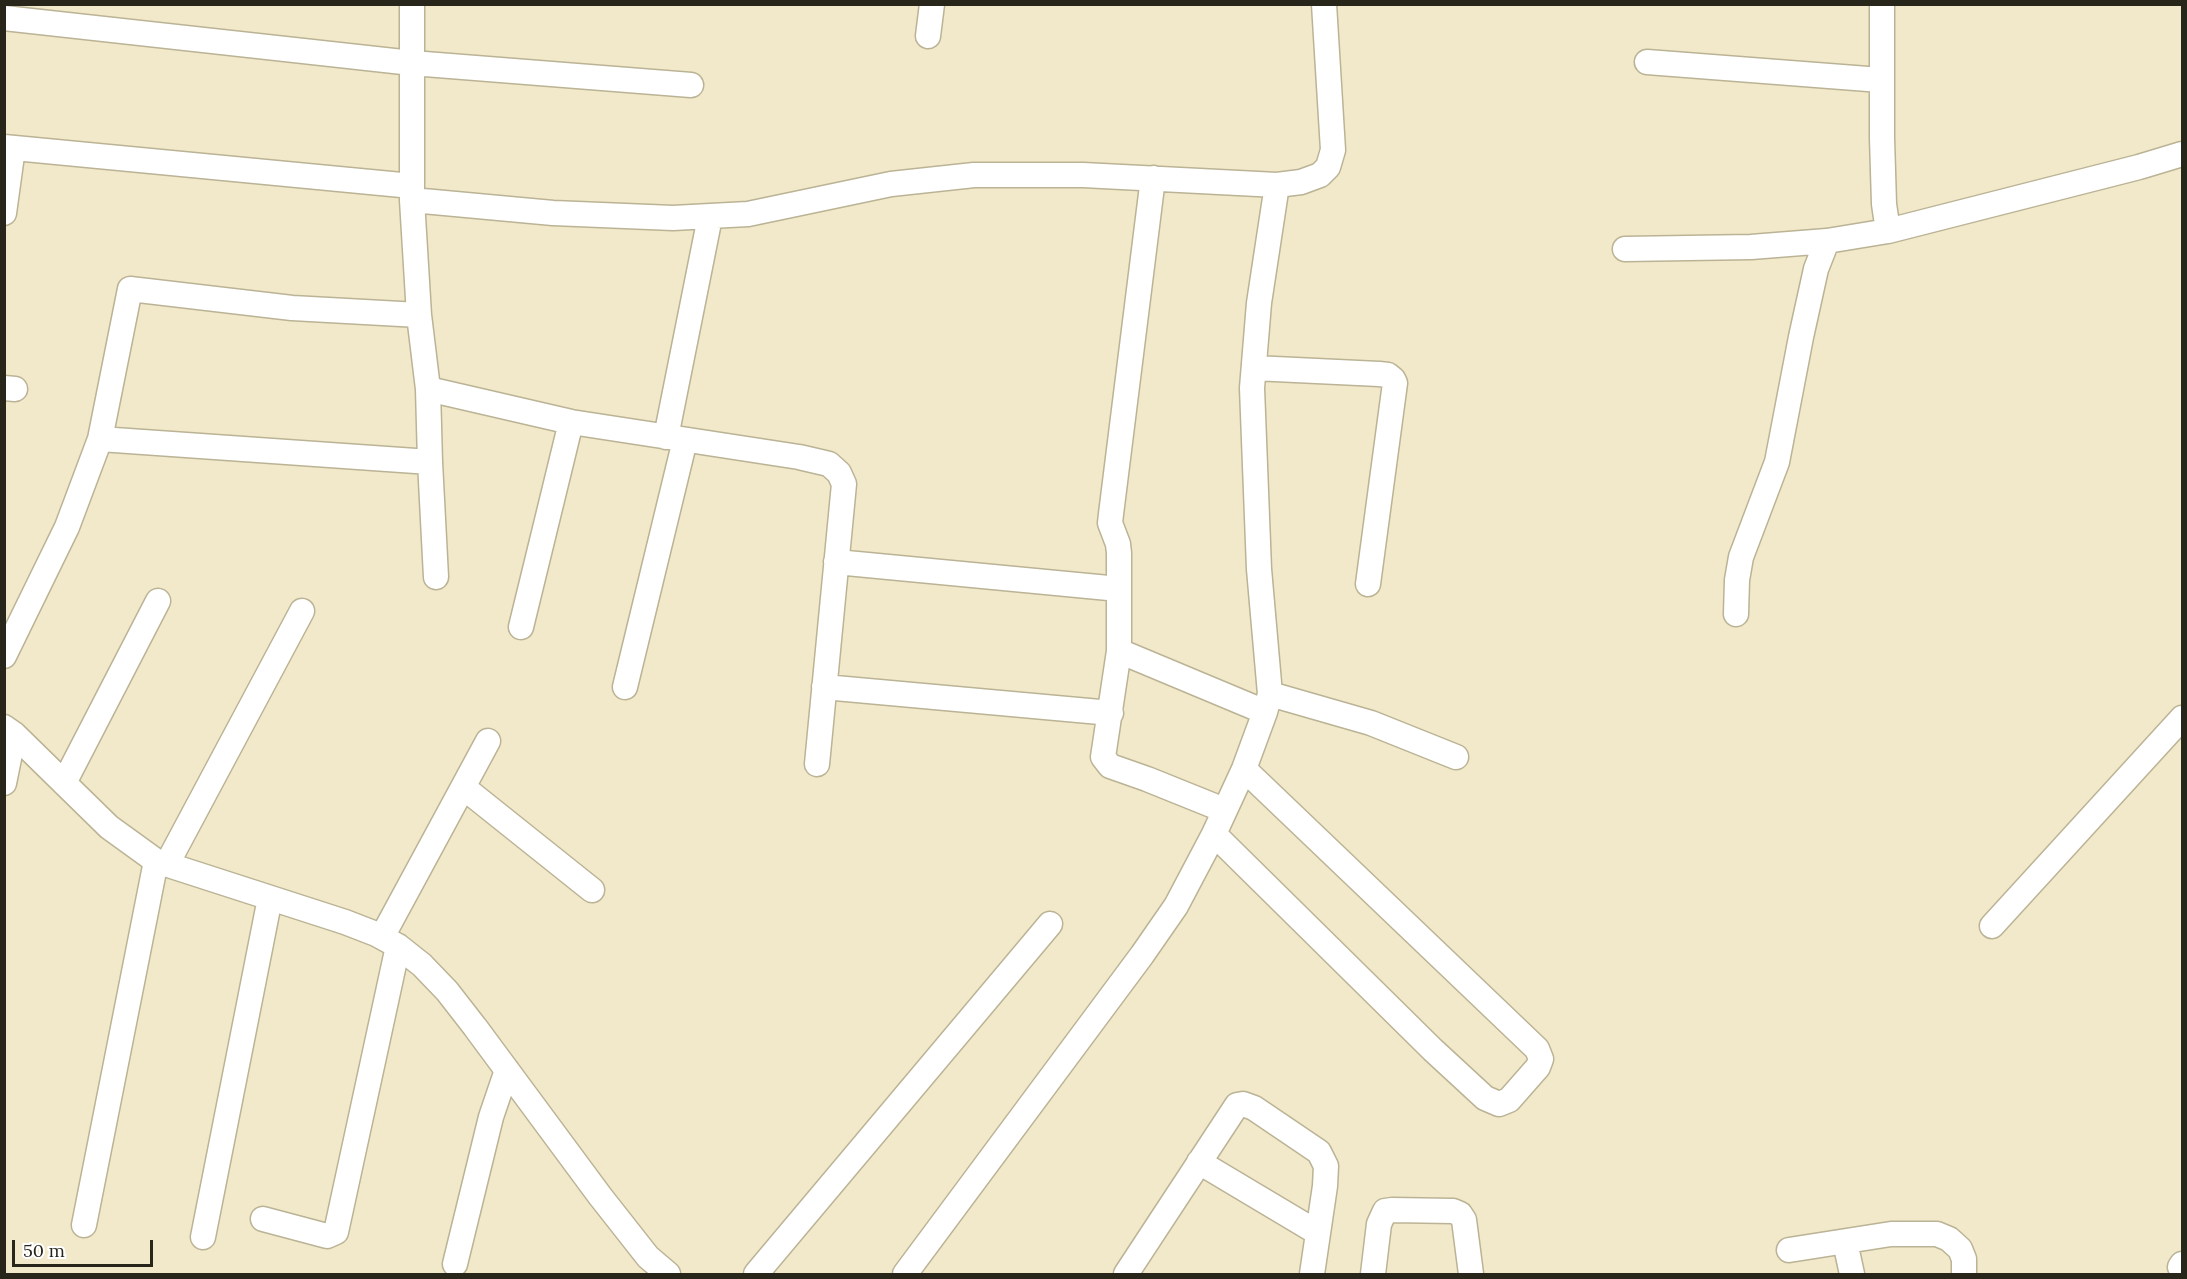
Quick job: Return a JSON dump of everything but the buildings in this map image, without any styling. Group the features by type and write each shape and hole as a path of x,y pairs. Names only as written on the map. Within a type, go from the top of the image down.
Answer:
{"street":[{"path":"412,4 412,193 419,315 428,389 436,577"},
{"path":"928,36 932,4"},
{"path":"4,213 9,147 412,193 553,213 673,218 748,214 891,184 928,178 974,175 1083,175 1277,185 1301,182 1320,175 1328,167 1333,150 1324,4"},
{"path":"1882,4 1884,204 1888,231"},
{"path":"4,18 412,63 691,85"},
{"path":"1647,62 1881,80"},
{"path":"1625,249 1751,247 1827,241 1888,231 2182,154"},
{"path":"1153,178 1110,523 1118,544 1119,651 1103,757 1110,766 1224,810"},
{"path":"905,1275 1176,906 1214,834 1244,769 1268,703 1253,398 1260,303 1277,185"},
{"path":"625,687 675,439 710,217"},
{"path":"1736,614 1737,580 1741,557 1777,462 1816,269 1827,241"},
{"path":"4,656 67,526 100,439 130,289 292,308 419,315"},
{"path":"1254,368 1378,374 1388,375 1393,379 1395,383 1368,584"},
{"path":"428,389 571,422 799,457 829,464 839,473 844,484 817,764"},
{"path":"521,627 571,422"},
{"path":"100,439 430,462"},
{"path":"836,562 1119,589"},
{"path":"64,783 158,601"},
{"path":"84,1225 162,862 302,611"},
{"path":"1119,651 1268,703 1371,723 1456,757"},
{"path":"824,687 1111,713"},
{"path":"1992,926 2182,718"},
{"path":"9,730 109,827 162,862 345,922 390,942 422,965 447,991 507,1070 642,1266 668,1275"},
{"path":"4,783 9,730"},
{"path":"263,1219 327,1236 336,1232 390,942 463,787 488,741"},
{"path":"1214,834 1433,1050 1485,1098 1499,1104 1509,1100 1538,1067 1541,1059 1537,1050 1244,769"},
{"path":"463,787 592,890"},
{"path":"202,1238 270,898"},
{"path":"756,1275 1050,924"},
{"path":"455,1264 491,1117 507,1070"},
{"path":"1125,1275 1237,1105 1243,1104 1254,1108 1320,1152 1326,1166 1312,1275"},
{"path":"1199,1162 1318,1233"},
{"path":"1373,1275 1379,1224 1385,1211 1392,1210 1453,1211 1460,1214 1464,1220 1471,1275"},
{"path":"1789,1250 1891,1234 1937,1233 1949,1239 1960,1249 1964,1259 1964,1275"},
{"path":"1845,1242 1852,1275"}]}
